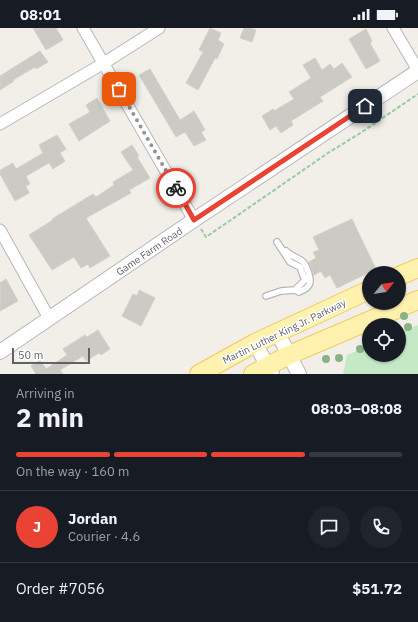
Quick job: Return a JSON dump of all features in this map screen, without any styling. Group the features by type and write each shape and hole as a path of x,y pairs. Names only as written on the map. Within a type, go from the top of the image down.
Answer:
{"main road":[{"path":"406,273 418,268"},
{"name":"Martin Luther King Jr. Parkway","path":"199,374 277,332 362,293"},
{"path":"264,371 289,355 418,300"}],"street":[{"path":"83,28 194,220"},
{"path":"0,124 104,63 159,28"},
{"path":"393,28 418,71"},
{"name":"Game Farm Road","path":"0,352 194,220 418,71"},
{"path":"0,230 49,318"},
{"path":"277,332 299,374"},
{"path":"255,343 264,371"}],"lane":[{"path":"266,296 295,290 305,280 300,267 290,262 277,242"}],"path":[{"path":"194,220 206,236 418,94"}],"green space":[{"path":"418,325 418,374 343,374 347,355 362,349 362,362 406,362 406,330"}],"building":[{"path":"33,28 56,28 63,40 46,50"},
{"path":"210,28 221,33 218,40 224,44 217,59 215,58 198,90 186,83 203,52 199,50"},
{"path":"244,28 256,30 252,42 240,38"},
{"path":"366,29 372,41 370,43 380,61 366,69 349,39"},
{"path":"40,51 48,62 36,69 35,67 13,80 14,81 0,90 0,76"},
{"path":"315,58 322,70 330,64 334,69 342,63 352,77 320,97 323,101 291,121 293,125 281,133 276,126 270,130 262,116 273,109 274,111 294,99 289,92 311,78 303,65"},
{"path":"150,69 180,120 194,111 205,130 201,132 206,140 194,146 185,132 176,137 139,75"},
{"path":"97,98 110,121 79,141 69,124 90,112 86,105"},
{"path":"57,135 66,149 60,153 65,161 53,169 49,163 26,176 30,184 26,186 29,193 15,201 0,174 0,170 13,163 16,169 43,153 39,145"},
{"path":"132,145 139,156 137,157 150,178 129,190 131,193 86,218 110,256 90,268 88,264 81,268 74,257 52,270 29,235 93,194 96,197 114,185 113,182 133,170 121,152"},
{"path":"352,219 375,266 362,266 362,276 337,288 330,275 325,278 321,271 314,275 309,262 316,258 313,252 319,250 313,237"},
{"path":"6,279 18,301 0,311 0,283"},
{"path":"139,290 155,298 141,326 122,316 133,294 137,296"},
{"path":"98,330 110,349 101,355 99,353 86,361 83,356 60,370 63,374 36,374 31,366 40,360 46,369 67,355 63,349 85,335 87,337"}],"way so far":[{"path":"119,89 176,188"}],"route":[{"path":"176,188 194,220 365,106"}]}
